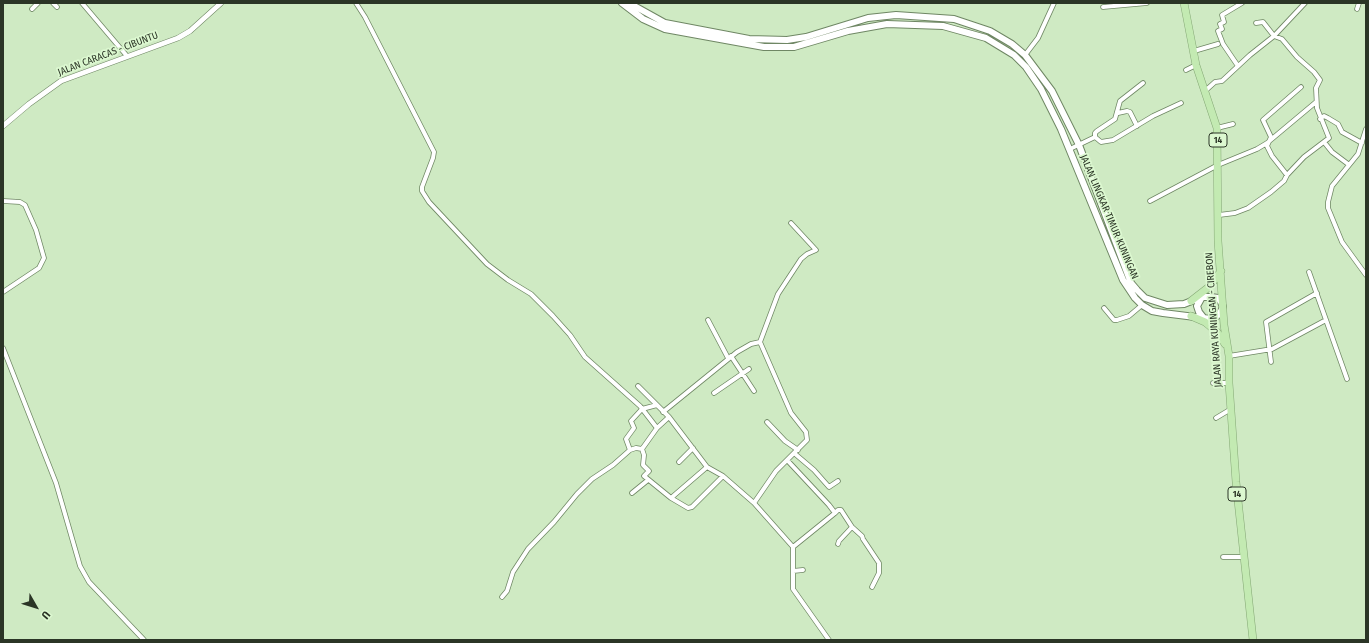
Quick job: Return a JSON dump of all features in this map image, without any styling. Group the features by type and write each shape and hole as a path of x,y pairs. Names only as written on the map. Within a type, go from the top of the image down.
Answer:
{"highway":[{"name":"JALAN RAYA KUNINGAN - CIREBON","path":"1184,3 1196,65 1217,128 1220,271 1229,356 1229,383 1244,558 1253,640"},
{"path":"1191,301 1209,287 1220,271"},
{"path":"1191,316 1205,322 1217,332 1228,348"}],"main road":[{"name":"JALAN LINGKAR TIMUR KUNINGAN","path":"622,3 643,19 665,29 764,47 794,47 848,31 886,24 943,26 972,33 1003,47 1026,67 1041,89 1070,148 1128,290 1142,305 1152,311 1215,318 1223,307"},
{"name":"JALAN LINGKAR TIMUR KUNINGAN","path":"629,3 665,23 749,39 787,40 806,37 868,18 896,15 954,20 990,31 1012,44 1025,55 1052,91 1079,145 1132,283 1145,298 1161,304 1184,304 1202,297"},
{"path":"1202,317 1197,306 1202,297 1218,298 1223,307"},
{"path":"1182,314 1186,312 1187,308 1184,304"}],"street":[{"path":"32,9 38,3"},
{"path":"53,3 57,7"},
{"path":"82,3 127,56"},
{"name":"JALAN CARACAS - CIBUNTU","path":"3,126 29,104 61,81 184,35 221,3"},
{"path":"356,3 365,17 434,152 422,187 422,191 426,197 486,264 531,294 570,335 585,357 607,375 642,409 657,428"},
{"path":"1025,55 1038,38 1054,3"},
{"path":"1103,8 1147,3"},
{"path":"1238,66 1223,44 1218,31 1222,29 1220,24 1224,22 1222,15 1242,3"},
{"path":"1204,91 1215,82 1222,81 1250,55 1274,36 1305,3"},
{"path":"1357,9 1359,3"},
{"path":"1219,215 1235,213 1248,208 1271,192 1284,181 1287,175 1304,157 1329,138 1329,134 1320,119 1316,102 1316,88 1320,80 1297,57 1282,39 1274,36 1263,22 1256,24"},
{"path":"1194,51 1218,44"},
{"path":"1186,70 1196,65"},
{"path":"1070,148 1095,137 1095,133 1115,119 1118,113 1120,101 1143,83"},
{"path":"1287,175 1272,156 1268,143 1271,137 1263,120 1301,88"},
{"path":"1150,201 1218,165 1268,143 1316,102"},
{"path":"1095,137 1101,142 1113,140 1181,103"},
{"path":"1118,113 1127,110 1130,112 1137,126"},
{"path":"1320,119 1324,116 1328,118 1338,124 1342,132 1362,143"},
{"path":"1217,128 1233,124"},
{"path":"1366,130 1358,154 1348,164 1332,186 1328,202 1328,208 1342,242 1366,275"},
{"path":"1324,142 1332,152 1348,164"},
{"path":"3,202 20,202 26,206 36,230 44,258 39,268 3,292"},
{"path":"754,503 787,460 807,440 806,432 791,413 760,342 778,294 801,259 807,254 816,250 791,223"},
{"path":"1309,272 1347,379"},
{"path":"1271,362 1267,321 1316,293"},
{"path":"1104,308 1117,320 1129,316 1142,305"},
{"path":"708,320 730,357 754,391"},
{"path":"1229,356 1269,349 1281,345 1326,320"},
{"path":"664,412 730,357 751,344 760,342"},
{"path":"3,348 56,483 80,566 93,586 144,640"},
{"path":"714,393 749,368"},
{"path":"1213,382 1229,383"},
{"path":"638,386 669,417 707,467 723,476 754,503 793,547 793,589 829,640"},
{"path":"630,450 626,439 634,428 631,421 642,409 657,405"},
{"path":"1216,418 1231,408"},
{"path":"642,449 657,428 669,417"},
{"path":"768,422 814,470 828,487 838,481"},
{"path":"502,597 507,591 513,572 528,549 554,522 577,494 592,479 613,465 630,450 636,448 642,449"},
{"path":"679,462 693,448"},
{"path":"642,449 644,456 643,464 650,471 644,476 671,498 690,508 723,476"},
{"path":"787,460 835,513"},
{"path":"671,498 707,467"},
{"path":"632,493 648,480"},
{"path":"793,547 838,510 841,510 852,527 862,536 879,563 879,573 872,587"},
{"path":"838,544 839,540 852,527"},
{"path":"1223,557 1244,558"},
{"path":"793,571 803,570"}]}
